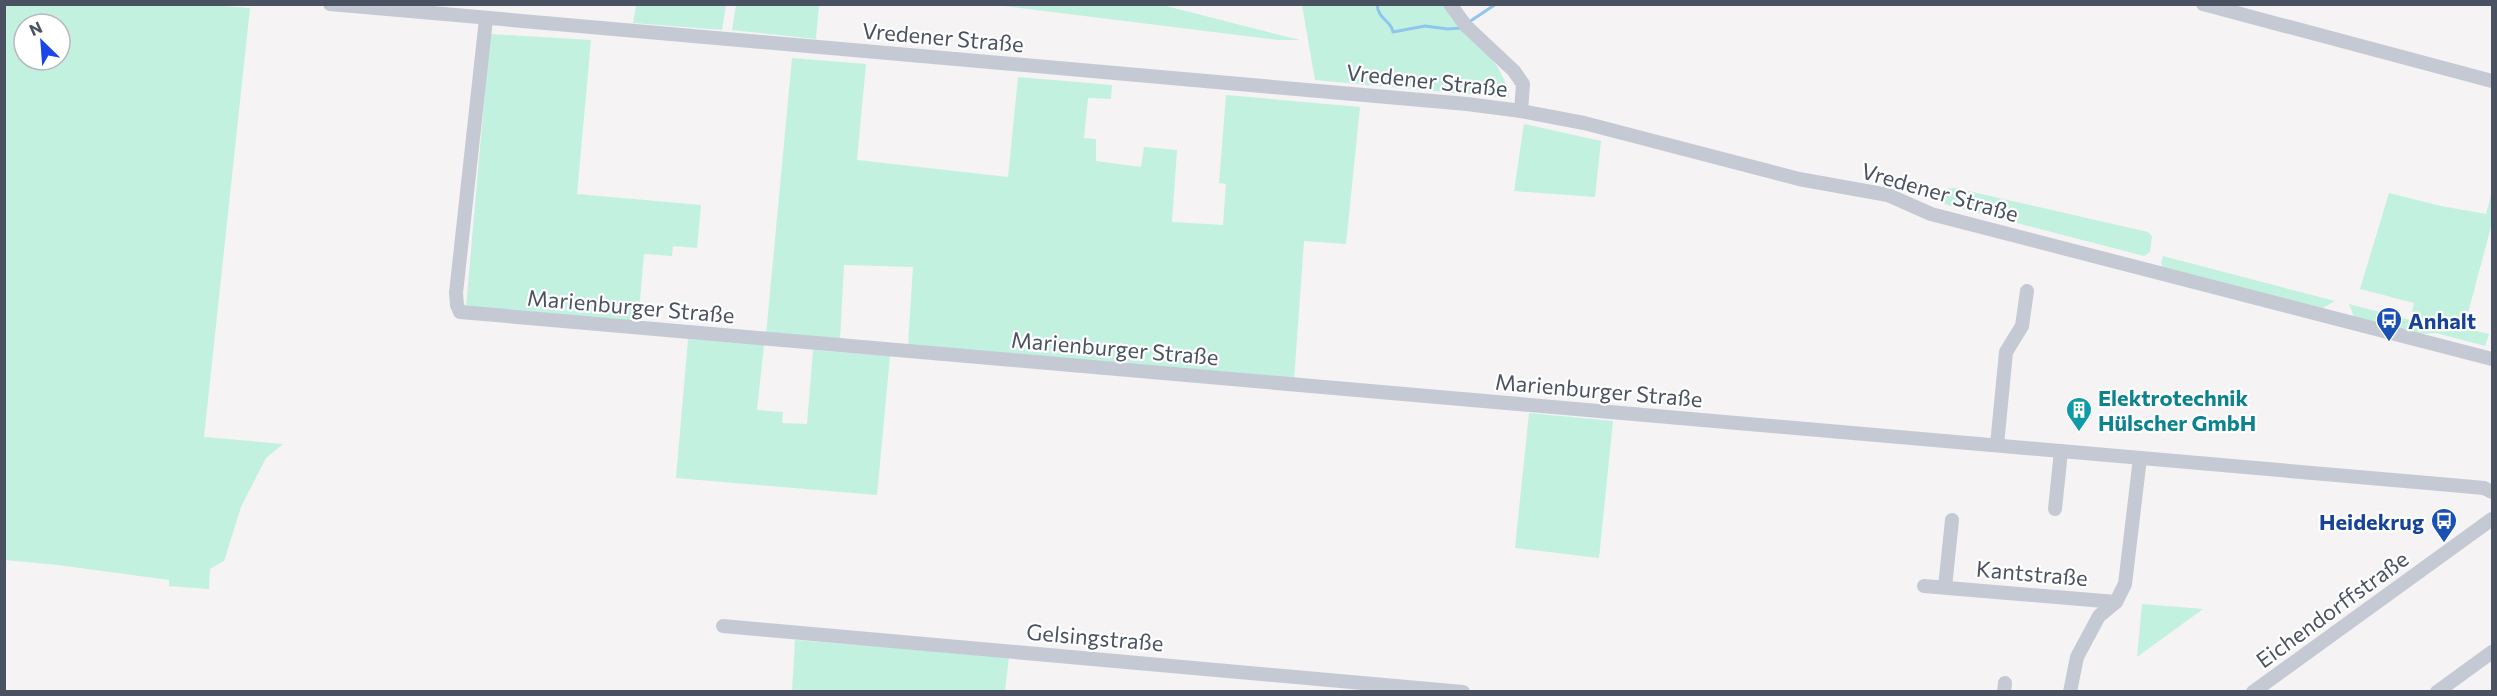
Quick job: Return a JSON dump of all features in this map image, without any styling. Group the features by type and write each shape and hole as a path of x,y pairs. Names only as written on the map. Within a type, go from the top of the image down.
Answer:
{"street":[{"name":"Vredener Straße","path":"330,4 1467,104 1521,111 1595,126 1799,179 1888,195 1931,214 2493,359"},
{"path":"1450,4 1466,26 1514,71 1523,84 1521,111"},
{"path":"2203,4 2493,81"},
{"name":"Marienburger Straße","path":"486,19 456,293 460,312 2443,484 2484,488 2493,492"},
{"path":"1997,446 2006,352 2022,326 2027,291"},
{"path":"2055,509 2061,451"},
{"path":"2070,692 2077,657 2098,616 2116,602 2125,585 2140,458"},
{"name":"Eichendorffstraße","path":"2253,692 2493,519"},
{"name":"Kantstraße","path":"1945,587 1952,520"},
{"name":"Kantstraße","path":"1924,586 2116,602"},
{"name":"Gelsingstraße","path":"723,626 1463,692"},
{"path":"2437,692 2493,652"}],"green space":[{"path":"5,5 210,5 250,8 204,437 283,444 266,458 241,507 224,561 210,569 209,589 169,586 169,580 5,560"},
{"path":"636,5 726,5 722,30 633,23"},
{"path":"736,5 819,5 816,39 732,30"},
{"path":"996,5 1162,5 1300,40 1279,40"},
{"path":"1302,5 1446,5 1494,61 1507,86 1509,98 1315,80"},
{"path":"490,34 591,40 577,194 701,205 697,248 673,246 672,256 644,254 638,323 466,307"},
{"path":"792,58 866,64 857,160 1008,177 1018,77 1112,85 1111,99 1088,98 1084,138 1096,139 1096,161 1141,167 1144,147 1177,150 1172,222 1223,225 1226,184 1219,183 1226,95 1360,107 1346,244 1304,241 1294,380 908,345 913,267 844,265 840,340 766,335"},
{"path":"1524,124 1601,141 1595,197 1514,191"},
{"path":"1955,188 2148,232 2152,236 2150,252 2144,256 1944,204 1934,199 1929,190"},
{"path":"2492,191 2492,223 2464,328 2489,334 2485,346 2436,333 2419,334 2354,317 2349,304 2410,320 2414,303 2360,289 2389,193 2486,214"},
{"path":"2163,256 2335,301 2321,309 2163,268 2161,263"},
{"path":"688,339 764,345 757,410 783,412 782,423 807,424 813,350 890,356 877,495 676,478"},
{"path":"1529,413 1613,421 1599,558 1515,548"},
{"path":"2142,604 2203,609 2137,657"},
{"path":"795,640 1009,656 1005,691 792,692"}],"waterway":[{"path":"1377,4 1380,13 1393,32 1425,26 1461,28"},
{"path":"1469,22 1496,4"}],"place":[{"name":"Anhalt","path":"2389,343"},
{"name":"Elektrotechnik Hülscher GmbH","path":"2079,433"},
{"name":"Heidekrug","path":"2444,544"}]}
